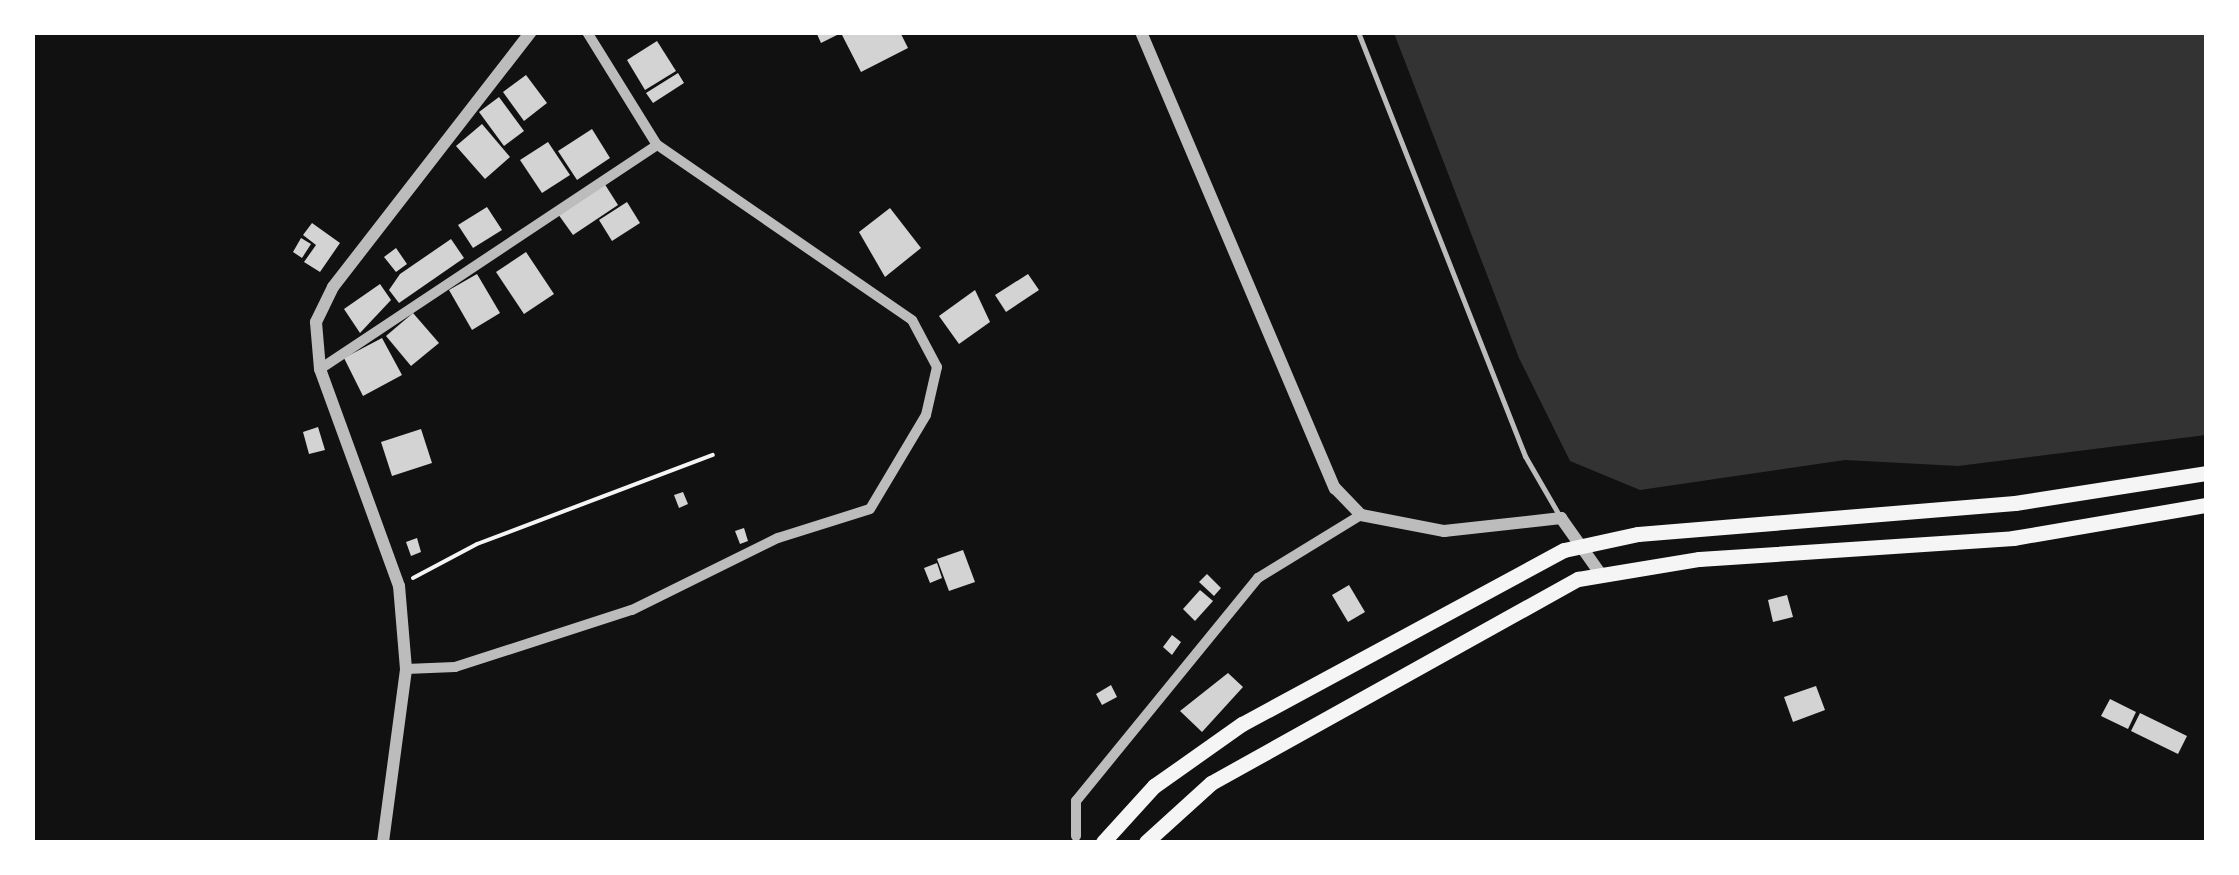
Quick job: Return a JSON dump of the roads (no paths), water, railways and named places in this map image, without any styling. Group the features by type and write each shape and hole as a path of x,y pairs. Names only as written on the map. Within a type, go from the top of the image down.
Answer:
{"main road":[{"path":"1103,842 1154,786 1242,724 1583,545 2015,503 2206,472"},
{"path":"1146,842 1248,760 1600,573 2013,538 2206,505"}],"street":[{"path":"383,842 406,668 399,586 320,369 316,322 333,286 531,32"},
{"path":"406,668 456,667 632,610 778,538 870,508 926,415 937,368 912,320 657,145 587,32"},
{"path":"1141,32 1335,488 1360,515 1444,531 1561,518 1600,573"},
{"path":"320,369 657,145"},
{"path":"1076,836 1076,801 1258,578 1360,515"}],"lane":[{"path":"1358,32 1525,456 1561,518"}]}
